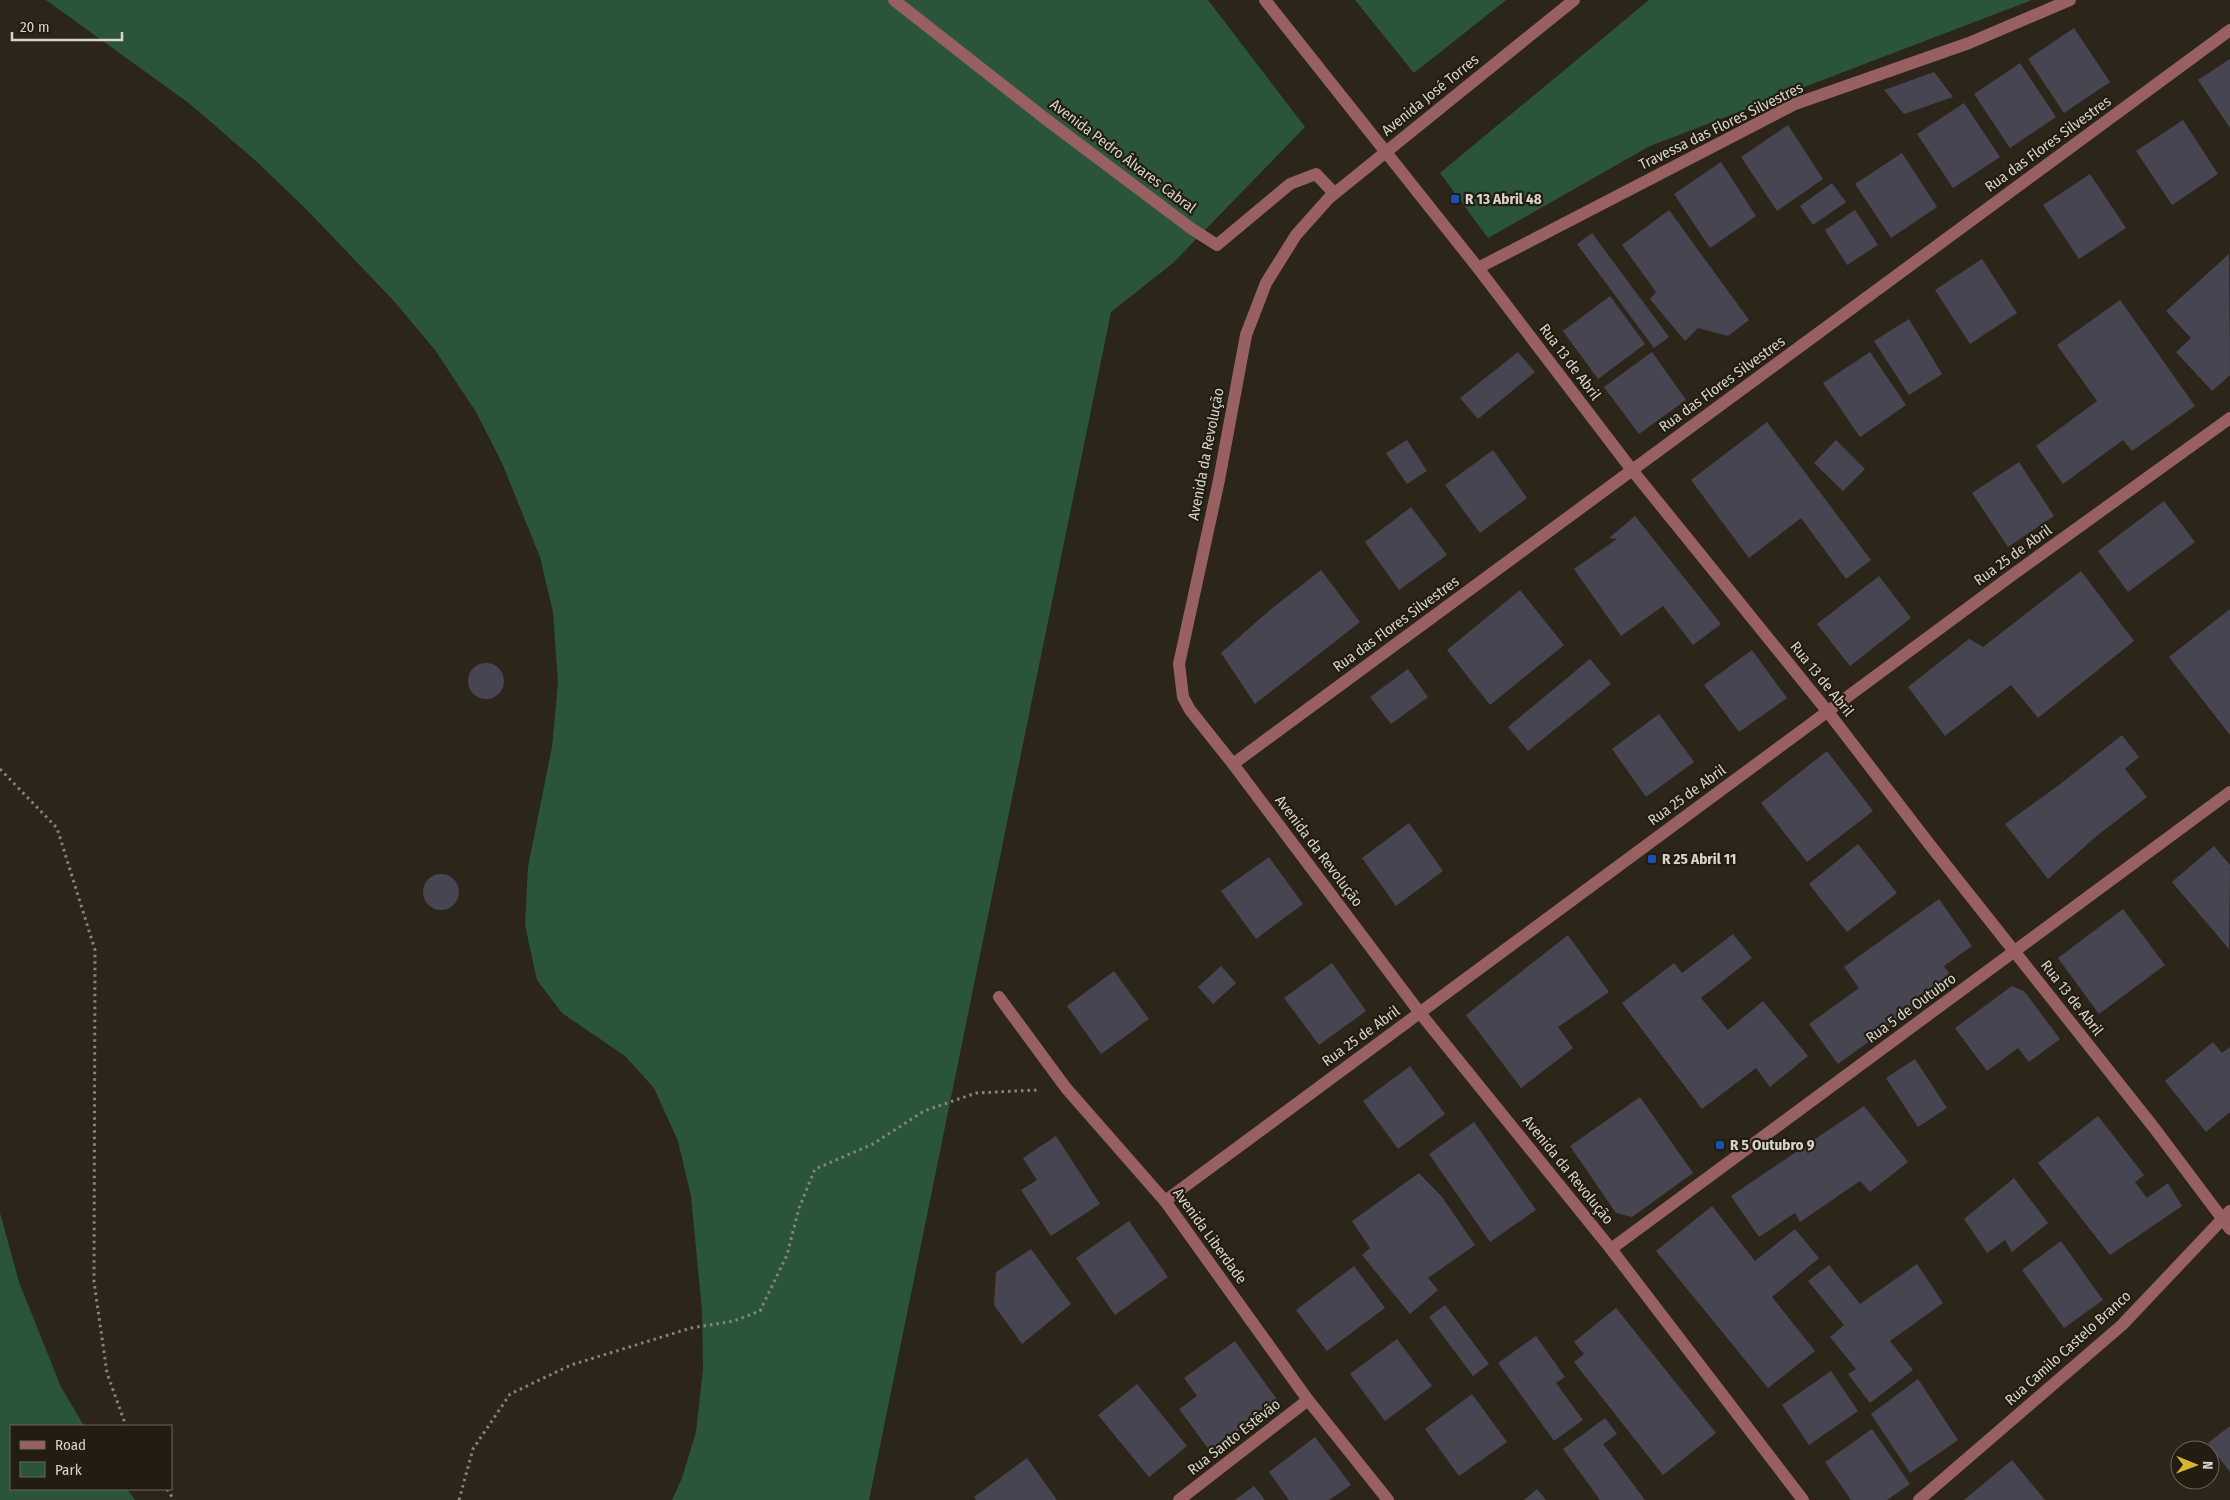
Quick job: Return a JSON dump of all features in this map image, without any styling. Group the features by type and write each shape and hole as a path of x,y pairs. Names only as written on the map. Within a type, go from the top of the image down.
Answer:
{"street":[{"name":"Avenida Pedro Álvares Cabral","path":"894,0 1047,120 1217,245 1290,184 1316,174 1334,193"},
{"name":"Avenida José Torres","path":"1265,0 1386,151 1574,0"},
{"name":"Travessa das Flores Silvestres","path":"1478,268 1796,104 1970,43 2070,0"},
{"name":"Rua das Flores Silvestres","path":"1233,764 2230,30"},
{"name":"Avenida da Revolução","path":"1386,151 1334,193 1296,235 1266,283 1246,335 1219,480 1179,664 1183,697 1190,710 1233,764 1420,1013 1611,1249 1803,1500"},
{"name":"Rua 13 de Abril","path":"1386,151 1632,470 1828,712 1930,845 2154,1129 2226,1215 2230,1229"},
{"name":"Rua 25 de Abril","path":"1165,1201 2230,418"},
{"name":"Rua 5 de Outubro","path":"1611,1249 2230,792"},
{"name":"Avenida Liberdade","path":"999,998 1066,1088 1165,1201 1308,1400 1388,1500"},
{"name":"Rua Camilo Castelo Branco","path":"1919,1500 2122,1326 2226,1215"},
{"name":"Rua Santo Estêvão","path":"1179,1500 1308,1400"}],"path":[{"path":"0,769 57,828 95,950 94,1282 107,1373 126,1425"},
{"path":"459,1500 473,1449 510,1394 571,1365 691,1328 734,1321 760,1311 787,1256 799,1208 815,1169 873,1144 924,1110 976,1093 1066,1088"}],"green space":[{"path":"46,0 1208,0 1305,127 1173,263 1111,312 869,1500 672,1500 682,1478 696,1432 703,1369 702,1310 691,1196 678,1141 654,1088 625,1056 562,1013 537,980 525,925 528,867 552,747 558,683 553,612 540,557 502,463 476,412 435,350 393,300 307,210 256,161 190,104"},
{"path":"1355,0 1506,0 1414,73"},
{"path":"1649,0 2032,0 1650,146 1488,238 1440,173"},
{"path":"0,1213 19,1282 61,1387 83,1425 10,1425 10,1490 128,1490 135,1500 0,1500"}],"building":[{"path":"2074,28 2110,82 2064,113 2028,59"},
{"path":"2230,59 2230,128 2198,80"},
{"path":"2020,63 2056,117 2010,148 1974,94"},
{"path":"1934,72 1953,97 1904,114 1884,90"},
{"path":"1964,103 2000,157 1953,188 1917,134"},
{"path":"2183,120 2218,174 2172,205 2136,151"},
{"path":"1788,125 1823,179 1777,211 1741,157"},
{"path":"1902,153 1937,207 1891,238 1855,184"},
{"path":"1721,162 1756,216 1710,248 1674,194"},
{"path":"2090,174 2126,228 2079,259 2043,205"},
{"path":"1832,183 1846,202 1813,225 1800,206"},
{"path":"1669,210 1749,320 1728,336 1698,328 1685,341 1650,299 1656,292 1622,245"},
{"path":"1855,210 1878,245 1847,265 1825,230"},
{"path":"1592,233 1669,337 1654,348 1577,244"},
{"path":"2229,254 2230,375 2212,391 2176,352 2191,338 2166,311"},
{"path":"1982,259 2017,313 1970,344 1935,290"},
{"path":"1610,296 1645,344 1598,379 1563,331"},
{"path":"2120,300 2195,406 2132,451 2123,440 2063,484 2036,446 2097,401 2057,345"},
{"path":"1909,319 1942,374 1909,395 1874,341"},
{"path":"1518,352 1535,372 1478,419 1460,398"},
{"path":"1652,352 1686,400 1639,434 1604,387"},
{"path":"1870,352 1906,405 1860,437 1823,383"},
{"path":"1767,422 1871,560 1846,579 1801,518 1749,558 1691,480"},
{"path":"1407,440 1427,471 1407,484 1386,453"},
{"path":"1836,440 1865,469 1843,491 1814,463"},
{"path":"1493,450 1527,498 1480,533 1445,485"},
{"path":"2019,462 2054,516 2008,547 1972,493"},
{"path":"2164,501 2195,542 2128,592 2098,551"},
{"path":"1411,507 1447,555 1399,590 1365,542"},
{"path":"1635,516 1721,624 1693,645 1663,606 1621,636 1574,569 1617,539 1609,538"},
{"path":"1321,570 1360,622 1255,704 1221,653 1270,610"},
{"path":"2081,571 2134,641 2038,718 2011,685 1945,736 1908,687 1969,639 1983,647"},
{"path":"1879,576 1911,618 1850,666 1817,624"},
{"path":"1520,590 1564,645 1490,705 1447,650"},
{"path":"2230,609 2230,735 2169,657"},
{"path":"1752,650 1787,698 1739,732 1704,685"},
{"path":"1590,659 1611,684 1528,751 1508,727"},
{"path":"486,663 499,668 504,681 499,694 486,699 473,694 468,681 473,668"},
{"path":"1408,669 1428,697 1391,724 1370,697"},
{"path":"1659,714 1694,762 1646,797 1612,749"},
{"path":"2122,735 2139,757 2125,769 2147,797 2098,835 2048,879 2005,824 2059,785"},
{"path":"1827,751 1873,811 1807,862 1761,803"},
{"path":"1409,823 1443,871 1396,906 1362,858"},
{"path":"1858,844 1897,893 1847,932 1809,884"},
{"path":"2214,846 2230,865 2229,949 2172,882"},
{"path":"1269,857 1303,904 1256,939 1221,891"},
{"path":"441,874 454,879 459,892 454,905 441,910 428,905 423,892 428,879"},
{"path":"1939,899 1972,946 1944,966 1954,980 1838,1064 1809,1024 1859,988 1844,967"},
{"path":"2123,909 2165,965 2099,1014 2058,958"},
{"path":"1733,934 1752,958 1701,998 1728,1030 1763,1001 1808,1056 1770,1087 1756,1068 1702,1109 1622,1003 1674,963 1682,973"},
{"path":"1568,935 1609,992 1558,1027 1573,1048 1521,1088 1466,1015"},
{"path":"1332,963 1366,1011 1319,1045 1284,998"},
{"path":"1221,966 1236,983 1213,1004 1198,987"},
{"path":"1114,971 1149,1019 1101,1054 1067,1006"},
{"path":"2012,986 2024,991 2060,1039 2029,1062 2018,1048 1987,1071 1955,1028"},
{"path":"2213,1042 2222,1053 2230,1047 2230,1112 2206,1132 2165,1081"},
{"path":"1915,1059 1947,1108 1918,1127 1886,1078"},
{"path":"1410,1066 1445,1114 1398,1149 1363,1101"},
{"path":"1640,1097 1693,1173 1632,1217 1616,1213 1570,1146"},
{"path":"1864,1106 1908,1162 1870,1192 1860,1181 1800,1222 1795,1213 1759,1237 1731,1196"},
{"path":"2098,1116 2144,1175 2135,1182 2147,1198 2168,1183 2182,1206 2110,1255 2038,1163"},
{"path":"1474,1122 1536,1210 1490,1242 1429,1154"},
{"path":"1056,1136 1100,1204 1051,1236 1021,1190 1037,1180 1023,1158"},
{"path":"1419,1173 1442,1197 1475,1245 1428,1278 1438,1290 1410,1314 1362,1255 1370,1248 1352,1221"},
{"path":"2014,1178 2048,1223 2012,1252 2005,1240 1987,1253 1964,1219"},
{"path":"1712,1206 1755,1261 1795,1229 1819,1258 1772,1297 1815,1351 1768,1388 1656,1251"},
{"path":"1129,1221 1168,1277 1115,1315 1076,1258"},
{"path":"2061,1241 2103,1300 2064,1328 2022,1270"},
{"path":"1031,1249 1071,1304 1022,1344 994,1305 996,1272"},
{"path":"1917,1264 1943,1303 1890,1341 1913,1370 1870,1403 1848,1374 1856,1369 1830,1337 1844,1325 1808,1281 1829,1265 1860,1304"},
{"path":"1354,1266 1385,1308 1327,1351 1296,1310"},
{"path":"1445,1305 1489,1364 1473,1376 1429,1317"},
{"path":"1616,1308 1716,1433 1663,1475 1574,1362 1584,1354 1574,1342"},
{"path":"1536,1336 1565,1377 1556,1383 1583,1420 1554,1441 1498,1363"},
{"path":"1397,1339 1432,1386 1385,1421 1350,1374"},
{"path":"1235,1341 1278,1401 1210,1451 1179,1409 1197,1396 1184,1378"},
{"path":"1831,1371 1858,1411 1809,1445 1782,1405"},
{"path":"1918,1379 1958,1440 1910,1473 1871,1414"},
{"path":"1137,1384 1187,1446 1149,1477 1098,1415"},
{"path":"1472,1394 1507,1442 1459,1476 1425,1429"},
{"path":"1605,1418 1617,1434 1603,1444 1645,1500 1600,1500 1563,1449"},
{"path":"2230,1426 2230,1472 2220,1459 2220,1440 2212,1440"},
{"path":"1872,1429 1910,1484 1887,1500 1851,1500 1825,1462"},
{"path":"1315,1437 1351,1485 1329,1500 1289,1500 1269,1472"},
{"path":"1027,1458 1057,1500 976,1500 974,1497"},
{"path":"2012,1460 2045,1500 1964,1500"},
{"path":"1254,1486 1265,1500 1235,1500"},
{"path":"1537,1489 1546,1500 1524,1500"}],"place":[{"name":"R 13 Abril 48","path":"1455,199"},
{"name":"R 25 Abril 11","path":"1652,859"},
{"name":"R 5 Outubro 9","path":"1720,1145"}]}
